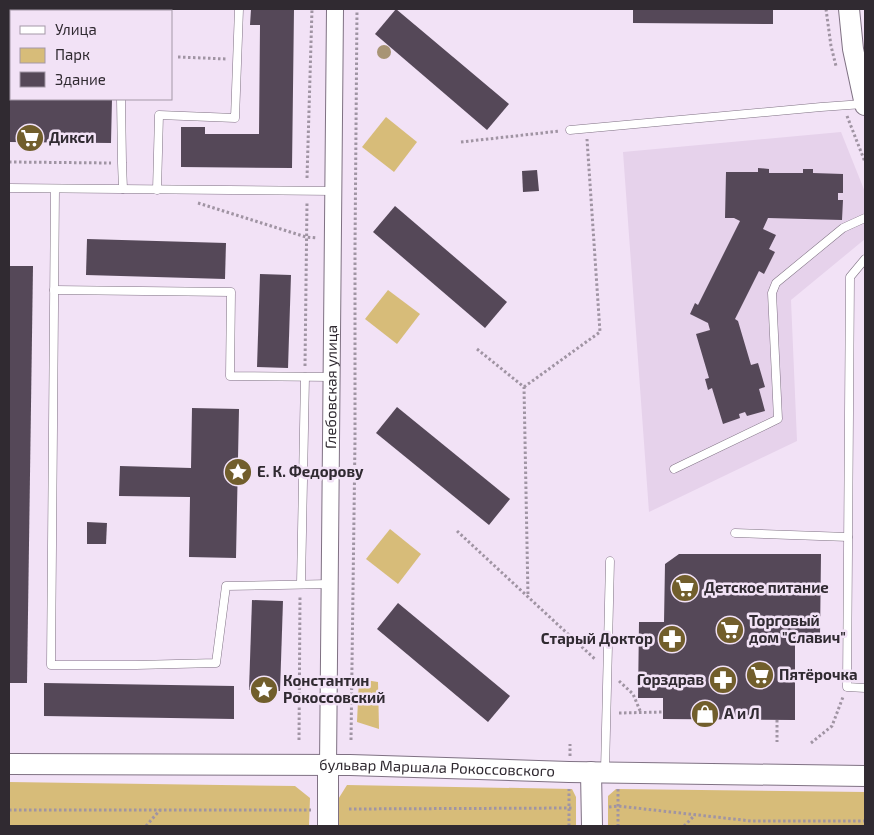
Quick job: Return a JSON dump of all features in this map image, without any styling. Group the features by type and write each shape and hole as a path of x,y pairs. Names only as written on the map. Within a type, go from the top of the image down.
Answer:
{"street":[{"name":"Глебовская улица","path":"328,766 335,9"},
{"path":"849,9 853,50 865,104"},
{"name":"бульвар Маршала Рокоссовского","path":"9,764 350,765 598,772 865,776"},
{"path":"328,766 328,826"},
{"path":"592,817 598,772"}],"lane":[{"path":"157,190 159,115 235,118 239,9"},
{"path":"121,100 124,189"},
{"path":"570,130 865,104"},
{"path":"9,188 334,191"},
{"path":"55,189 51,665 216,663 226,586 330,584"},
{"path":"674,469 778,420 772,293 776,283 842,228 865,218"},
{"path":"865,258 850,277 847,687 865,688"},
{"path":"54,290 231,292 230,376 332,377"},
{"path":"300,584 305,376"},
{"path":"735,533 848,537"},
{"path":"598,772 608,670 610,561"}],"path":[{"path":"351,740 355,440 357,9"},
{"path":"178,57 237,59"},
{"path":"524,387 600,332 586,129"},
{"path":"461,142 570,130"},
{"path":"477,349 524,387 528,597"},
{"path":"457,531 633,694 641,713"},
{"path":"299,740 300,584"},
{"path":"811,742 832,726 847,687"},
{"path":"616,713 663,712"},
{"path":"777,720 777,742"},
{"path":"592,817 618,806 752,821 865,821"},
{"path":"349,809 570,808 569,826"},
{"path":"9,810 313,810"},
{"path":"146,826 161,810"},
{"path":"684,826 696,815"}],"shaded area":[{"path":"841,132 865,192 865,239 791,300 797,441 649,512 623,152"}],"green space":[{"path":"386,117 417,142 394,172 362,147"},
{"path":"388,290 420,314 397,344 365,319"},
{"path":"390,529 421,554 398,584 366,559"},
{"path":"359,679 378,682 379,729 357,722"},
{"path":"9,782 295,786 310,798 309,826 9,826"},
{"path":"347,785 572,789 576,797 576,826 337,826 337,801"},
{"path":"616,789 865,792 865,826 608,826 608,796"}],"building":[{"path":"251,9 294,9 292,168 181,167 181,127 205,127 205,134 259,134 260,25 250,25"},
{"path":"396,9 509,104 487,130 375,34"},
{"path":"633,9 773,9 773,24 633,23"},
{"path":"10,16 10,100 112,100 111,143 9,142"},
{"path":"758,168 769,169 769,173 803,173 803,169 813,169 813,173 843,174 843,193 838,193 838,200 843,200 842,220 768,218 763,229 776,235 769,249 775,252 764,274 759,271 735,319 738,321 751,365 758,363 765,387 759,389 765,411 747,416 745,412 739,414 740,418 723,424 712,388 708,390 705,379 709,378 696,334 710,330 708,323 690,314 695,303 698,305 740,221 734,218 725,218 726,172 758,172"},
{"path":"537,170 539,191 523,192 522,171"},
{"path":"395,206 507,302 485,328 373,232"},
{"path":"87,239 226,243 225,279 86,275"},
{"path":"9,266 33,266 27,683 9,683"},
{"path":"260,274 291,275 288,368 257,367"},
{"path":"397,407 510,499 489,525 376,433"},
{"path":"192,408 239,409 236,558 189,557 190,497 119,496 120,466 191,468"},
{"path":"87,522 107,523 106,544 87,544"},
{"name":"Торговый дом \"Славич\"","path":"679,554 821,554 820,637 795,637 795,720 663,719 663,698 638,698 639,622 664,622 665,564"},
{"path":"252,600 283,601 280,691 249,690"},
{"path":"398,603 510,696 488,722 377,629"},
{"path":"44,683 234,686 234,719 44,716"}],"place":[{"name":"Дикси","path":"30,138"},
{"name":"Е. К. Федорову","path":"238,472"},
{"name":"Детское питание","path":"685,588"},
{"name":"Торговый дом \"Славич\"","path":"730,630"},
{"name":"Старый Доктор","path":"672,639"},
{"name":"Пятёрочка","path":"760,675"},
{"name":"Горздрав","path":"723,680"},
{"name":"Константин Рокоссовский","path":"264,690"},
{"name":"А и Л","path":"705,714"}]}
